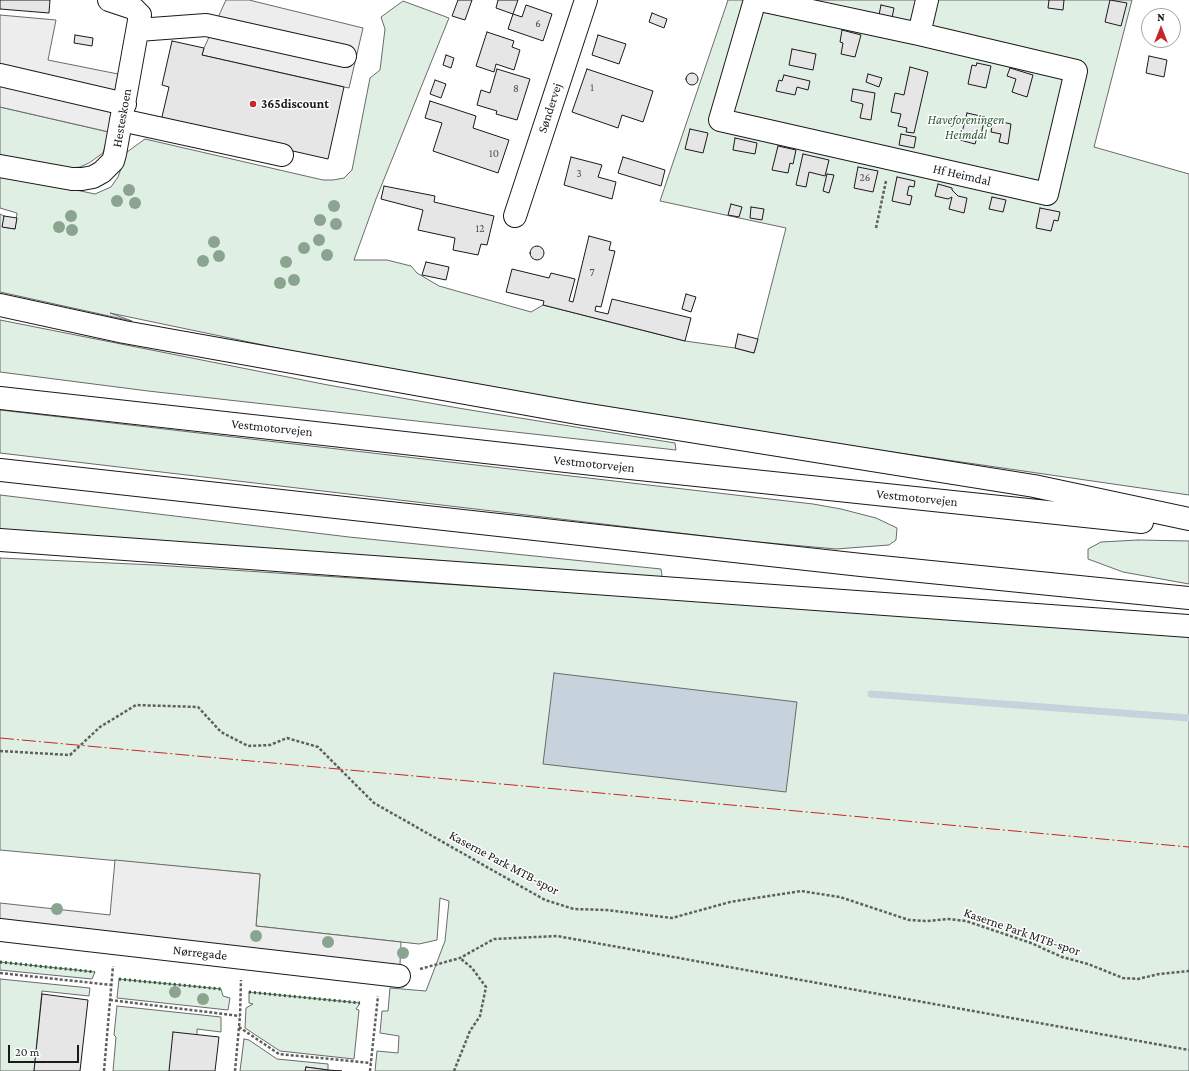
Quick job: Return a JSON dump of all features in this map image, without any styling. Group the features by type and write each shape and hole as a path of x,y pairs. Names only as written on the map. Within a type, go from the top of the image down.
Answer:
{"main road":[{"name":"Hesteskoen","path":"0,166 72,178 93,176 102,172 113,161 140,15 133,8 108,0"},
{"name":"Søndervej","path":"515,216 586,0"},
{"name":"Hf Heimdal","path":"755,0 720,120 1047,194 1076,71 920,34 760,0"},
{"path":"920,34 926,0"},
{"path":"138,30 206,25 346,56"},
{"path":"0,75 123,112 282,155"},
{"path":"0,305 124,332 585,415 1034,486 1189,519"},
{"name":"Vestmotorvejen","path":"0,398 603,465 1189,526"},
{"path":"0,470 853,564 1189,598"},
{"path":"0,540 1189,626"},
{"name":"Nørregade","path":"0,930 390,974"}],"path":[{"path":"876,228 891,159"},
{"name":"Kaserne Park MTB-spor","path":"0,751 70,754 100,727 136,705 198,708 221,732 248,746 270,745 287,738 318,747 374,803 545,900 574,909 607,910 672,918 730,902 801,891 840,897 909,920 927,921 948,919 966,921 1031,943 1062,957 1088,964 1123,978 1138,979 1158,974 1189,971"},
{"path":"370,1071 390,974 460,958 494,939 557,936 1189,1050"},
{"path":"104,1071 112,985 114,943"},
{"path":"235,1071 240,1016 242,958"},
{"path":"454,1071 470,1031 480,1016 486,987 472,968 460,958"},
{"path":"0,973 112,985"},
{"path":"110,1000 240,1016"},
{"path":"239,1027 279,1054 371,1063"}],"green space":[{"name":"Haveforeningen Heimdal","path":"728,0 1132,0 1094,147 1189,174 1189,495 830,443 604,408 316,356 110,313 132,321 0,292 0,214 4,216 3,227 15,229 17,213 0,208 0,177 52,185 95,194 111,187 118,177 127,152 145,139 323,180 344,178 352,170 370,78 380,70 385,29 381,17 403,1 449,18 376,199 354,260 387,260 411,266 417,273 439,286 531,312 543,305 685,341 735,348 754,353 786,228 660,201"},
{"path":"0,107 109,132 103,153 89,163 80,167 70,168 0,155"},
{"path":"0,320 328,385 464,409 675,443 676,450 148,391 0,372"},
{"path":"0,410 813,504 876,518 897,528 896,540 889,545 836,549 747,541 0,453"},
{"path":"0,495 349,537 661,569 662,575 660,578 0,536"},
{"path":"1138,540 1189,541 1189,584 1123,572 1088,559 1088,549 1101,542"},
{"path":"0,558 155,565 1189,633 1189,1071 375,1071 377,1051 398,1053 399,1036 380,1033 382,1011 388,1011 390,988 426,991 445,941 449,901 440,898 437,940 419,944 256,926 260,874 0,850"},
{"path":"0,962 95,972 92,979 0,970"},
{"path":"0,979 90,988 89,996 42,991 34,1071 0,1071"},
{"path":"119,979 221,989 223,996 230,998 228,1010 117,998"},
{"path":"249,992 360,1003 356,1009 359,1010 354,1059 280,1051 245,1028 246,1008 253,1004 249,1003"},
{"path":"117,1006 221,1017 221,1032 197,1029 197,1035 169,1071 113,1071 116,1037 114,1035"},
{"path":"244,1039 249,1040 277,1059 328,1064 328,1070 306,1067 305,1071 240,1071"}],"shaded area":[{"path":"226,0 249,0 363,28 349,88 202,55"},
{"path":"0,15 56,20 48,60 118,74 109,132 0,107"},
{"path":"554,673 797,702 786,792 543,764"},
{"path":"115,860 260,874 256,926 401,942 400,965 0,922 0,903 110,915"}],"building":[{"path":"0,0 50,0 49,13 0,9"},
{"path":"458,0 472,0 465,20 452,16"},
{"path":"498,0 518,0 513,14 496,8"},
{"path":"1049,0 1064,0 1063,10 1048,8"},
{"path":"1110,0 1127,3 1121,26 1105,22"},
{"path":"526,5 552,14 543,41 508,29 513,14 522,17"},
{"path":"881,5 894,8 892,18 879,15"},
{"path":"652,13 667,19 664,28 649,22"},
{"path":"842,30 861,35 855,57 841,54 843,43 840,42"},
{"path":"487,32 514,41 512,47 520,50 514,70 496,64 494,72 476,66"},
{"path":"75,35 93,38 92,46 74,43"},
{"path":"598,35 626,44 619,64 592,55"},
{"name":"365discount","path":"172,41 204,48 202,55 344,87 328,159 161,121 169,87 162,85"},
{"path":"792,49 816,54 813,70 789,65"},
{"path":"446,55 454,58 451,68 443,65"},
{"path":"1149,56 1167,60 1164,77 1146,73"},
{"path":"977,63 991,66 986,88 968,84 972,65 976,66"},
{"path":"910,67 928,72 914,133 906,132 907,128 898,126 901,114 891,112 895,93 904,95"},
{"path":"1010,68 1033,75 1027,97 1012,92 1016,79 1007,76"},
{"path":"497,69 530,79 517,120 496,114 497,111 477,105 481,90 490,93"},
{"path":"587,69 653,91 643,122 622,115 618,128 572,112"},
{"path":"694,73 697,74 697,84 690,85 687,84 686,77 687,74"},
{"path":"868,74 882,78 879,87 866,82"},
{"path":"784,75 810,81 808,90 797,87 795,95 776,91 779,80 782,81"},
{"path":"435,80 446,84 441,98 430,94"},
{"path":"853,89 875,93 871,120 860,118 863,104 851,101"},
{"path":"430,101 476,116 473,128 509,140 498,173 433,151 442,123 425,118"},
{"path":"967,113 985,117 981,135 978,134 975,144 960,140"},
{"path":"993,120 1011,124 1008,144 999,142 1001,134 991,132"},
{"path":"690,129 708,133 703,153 685,149"},
{"path":"901,134 916,137 914,148 899,145"},
{"path":"735,138 757,143 755,154 733,150"},
{"path":"778,146 796,150 793,164 790,163 788,173 772,170"},
{"path":"803,154 829,160 825,176 809,172 806,187 796,185"},
{"path":"571,157 602,165 598,177 616,182 612,199 564,185"},
{"path":"623,157 665,170 661,186 618,173"},
{"path":"858,167 878,171 873,192 854,188"},
{"path":"827,174 834,175 829,193 823,191"},
{"path":"897,177 915,181 914,187 909,186 907,195 912,196 910,205 892,201"},
{"path":"938,184 952,188 958,196 967,198 964,213 949,209 952,197 948,199 935,196"},
{"path":"384,186 435,196 434,202 494,216 487,245 481,244 478,255 453,250 455,238 418,230 423,210 381,199"},
{"path":"992,197 1006,200 1003,212 989,209"},
{"path":"731,204 742,207 739,217 728,215"},
{"path":"751,207 764,209 762,220 750,218"},
{"path":"1040,208 1060,212 1058,221 1054,220 1051,231 1036,228"},
{"path":"4,216 17,218 15,229 2,227"},
{"path":"589,236 611,242 609,250 615,251 601,307 596,306 595,311 608,314 612,299 691,318 685,341 543,305 544,301 506,292 512,269 549,278 551,273 575,279 569,301 573,302"},
{"path":"537,246 542,248 544,253 542,258 537,260 532,258 530,253 532,248"},
{"path":"426,262 449,267 446,280 422,275"},
{"path":"686,294 696,297 691,312 682,309"},
{"path":"738,334 758,339 754,353 735,348"},
{"path":"42,994 88,1000 80,1071 34,1071"},
{"path":"173,1032 219,1037 215,1071 169,1071"},
{"path":"306,1067 328,1070 342,1071 305,1071"}],"waterway":[{"path":"871,694 1189,718"}],"hedge":[{"path":"0,962 95,972"},
{"path":"119,979 221,989"},
{"path":"249,992 360,1003"}],"power":[{"path":"0,738 1189,847"}],"place":[{"name":"365discount","path":"253,104"}]}
